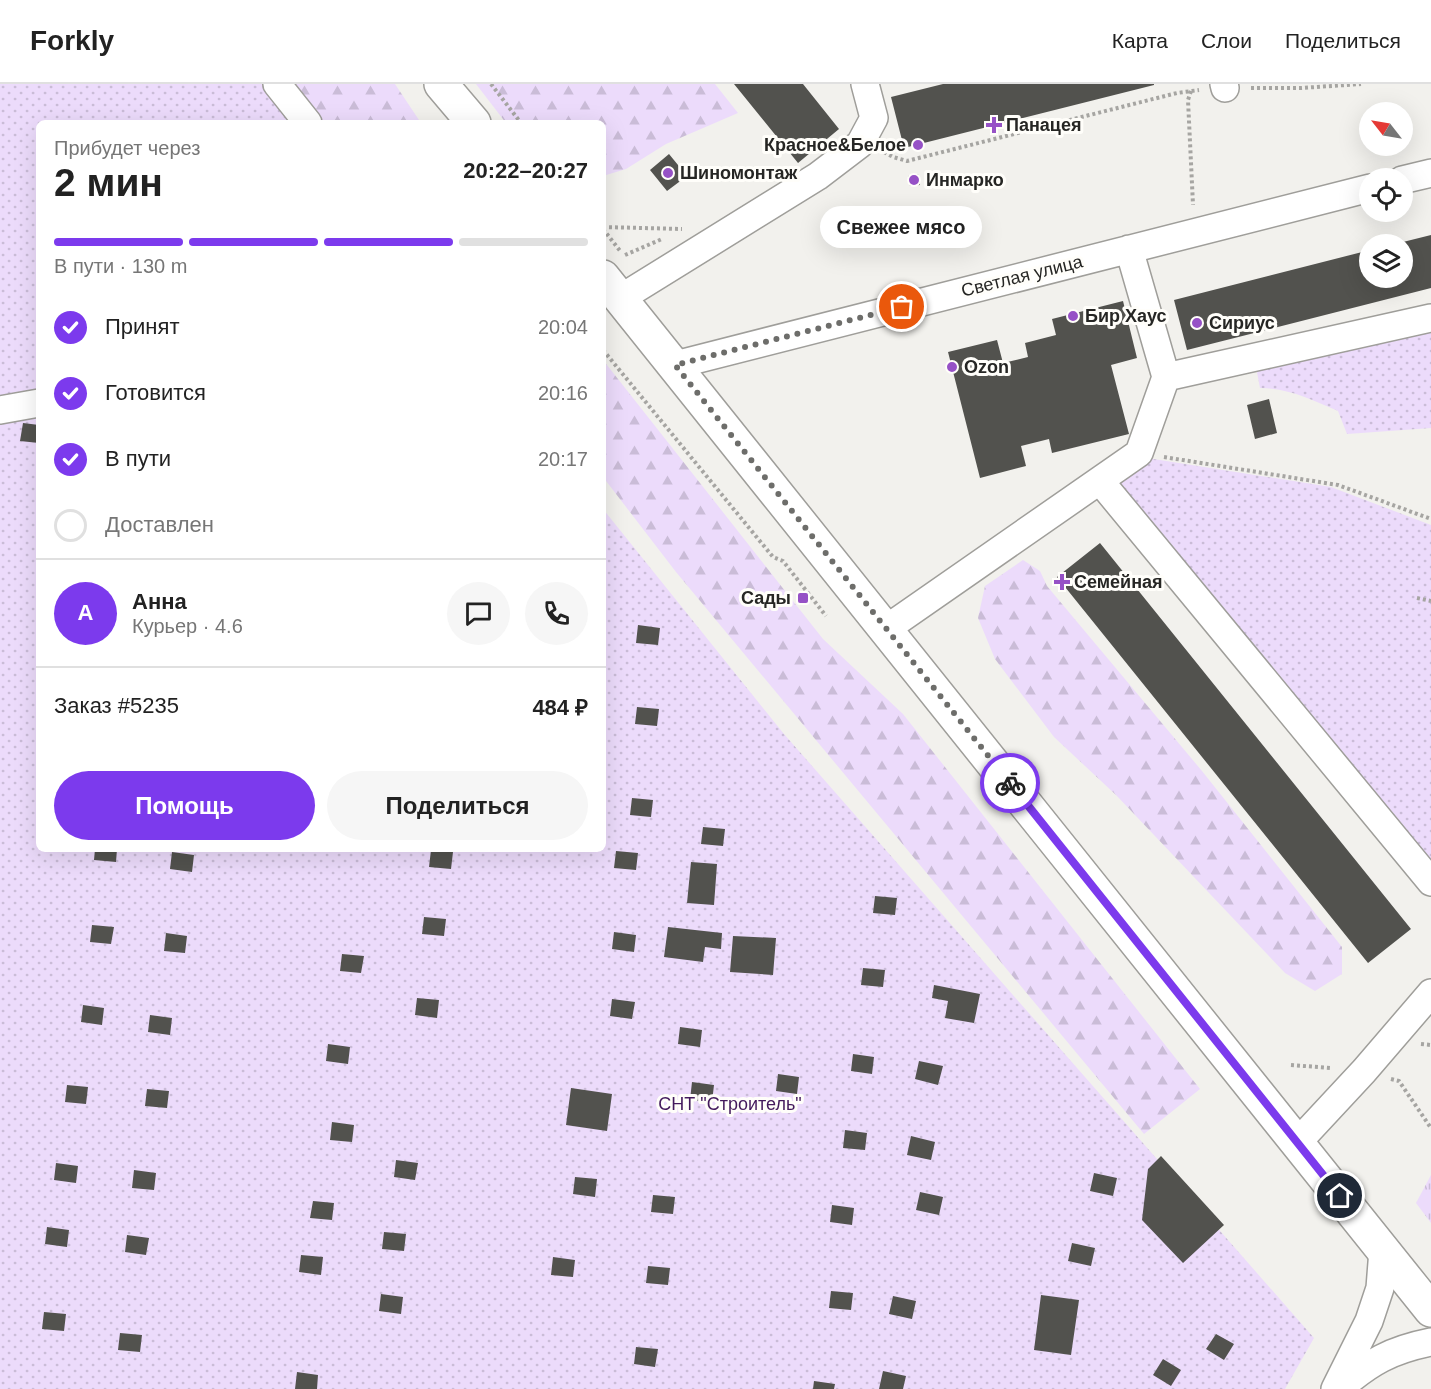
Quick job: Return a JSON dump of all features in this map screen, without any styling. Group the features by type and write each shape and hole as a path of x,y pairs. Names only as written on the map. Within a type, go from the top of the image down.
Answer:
{"main road":[{"path":"441,84 471,120"},
{"path":"616,277 675,365 1431,1310"}],"street":[{"path":"277,84 306,120"},
{"path":"616,277 818,176 860,144 874,118 865,84"},
{"path":"1413,177 1431,173"},
{"name":"Светлая улица","path":"675,365 1359,191"},
{"path":"886,629 1139,453 1166,377 1129,249"},
{"path":"1166,377 1431,318"},
{"path":"0,410 36,404"},
{"path":"1100,481 1431,882"},
{"path":"1297,1143 1364,1071 1431,993"},
{"path":"1337,1389 1369,1321 1380,1288 1383,1250"},
{"path":"1337,1389 1362,1369 1400,1349 1431,1342"}],"path":[{"path":"491,84 519,120"},
{"path":"863,138 892,157 907,161 1191,91 1225,86 1301,88 1361,84"},
{"path":"1191,91 1188,100 1194,233"},
{"path":"606,227 684,229 674,233"},
{"path":"616,277 664,238"},
{"path":"606,354 773,557 783,561 826,616"},
{"path":"1139,453 1338,485 1431,519"},
{"path":"1417,598 1431,601"}],"green space":[{"name":"СНТ \"Строитель\"","path":"0,84 263,84 292,120 36,120 36,852 606,852 606,513 784,734 1314,1338 1285,1389 0,1389"},
{"path":"293,84 395,84 419,120 322,120"},
{"path":"476,84 715,84 738,113 666,144 626,169 606,175 606,120 504,120"},
{"path":"1431,327 1431,428 1347,434 1338,411 1291,392 1260,388 1256,367"},
{"path":"606,364 823,639 903,714 1200,1089 1144,1134 676,572 606,481"},
{"path":"1141,457 1331,487 1431,525 1431,863 1109,481"},
{"path":"1023,560 1040,571 1047,586 1202,771 1342,947 1342,974 1315,991 1285,973 1116,795 1054,737 995,659 978,618 985,586"},
{"path":"1431,1175 1431,1223 1416,1203"}],"building":[{"path":"734,84 803,84 839,129 798,163"},
{"path":"943,84 1154,85 904,148 891,97"},
{"name":"Шиномонтаж","path":"669,154 687,176 667,191 650,170"},
{"name":"Инмарко","path":"918,174 920,185 910,186 908,176"},
{"path":"888,215 895,241 880,245 873,220"},
{"path":"1431,235 1431,288 1187,350 1174,300 1359,253 1359,288 1413,288 1413,240"},
{"path":"1123,301 1137,358 1111,365 1129,434 1052,453 1049,439 1021,446 1026,466 980,478 948,352 997,340 1003,363 1028,357 1025,343 1056,335 1052,319"},
{"path":"1269,399 1277,433 1255,439 1247,405"},
{"path":"23,423 36,425 36,443 20,441"},
{"path":"1100,543 1411,929 1368,963 1057,577"},
{"path":"638,625 660,628 658,645 636,643"},
{"path":"637,707 659,709 657,726 635,724"},
{"path":"632,798 653,800 651,817 630,815"},
{"path":"703,827 725,829 723,846 701,844"},
{"path":"616,851 638,853 636,870 614,868"},
{"path":"95,852 117,852 116,862 94,860"},
{"path":"172,852 194,855 192,872 170,869"},
{"path":"431,852 453,852 451,869 429,867"},
{"path":"691,862 717,864 714,905 687,903"},
{"path":"875,896 897,898 895,915 873,913"},
{"path":"424,917 446,919 444,936 422,934"},
{"path":"92,925 114,927 111,944 90,942"},
{"path":"668,927 722,933 721,949 705,947 703,962 664,957"},
{"path":"614,932 636,935 634,952 612,949"},
{"path":"166,933 187,936 185,953 164,951"},
{"path":"733,936 776,938 773,975 730,972"},
{"path":"342,954 364,956 361,973 340,971"},
{"path":"863,968 885,970 883,987 861,985"},
{"path":"934,985 980,994 974,1023 945,1018 948,1001 932,998"},
{"path":"417,998 439,1000 437,1018 415,1015"},
{"path":"612,999 635,1002 632,1019 610,1016"},
{"path":"83,1005 104,1008 102,1025 81,1022"},
{"path":"150,1015 172,1018 170,1035 148,1032"},
{"path":"680,1027 702,1030 700,1047 678,1044"},
{"path":"328,1044 350,1047 348,1064 326,1061"},
{"path":"853,1054 874,1057 872,1074 851,1071"},
{"path":"919,1061 943,1066 938,1085 915,1079"},
{"path":"778,1074 799,1077 797,1094 776,1091"},
{"path":"692,1082 714,1085 712,1102 690,1100"},
{"path":"67,1085 88,1087 86,1104 65,1102"},
{"path":"571,1088 612,1094 607,1131 566,1125"},
{"path":"147,1089 169,1091 167,1108 145,1106"},
{"path":"332,1122 354,1125 352,1142 330,1140"},
{"path":"845,1130 867,1133 865,1150 843,1148"},
{"path":"911,1136 935,1142 931,1160 907,1155"},
{"path":"1161,1156 1224,1225 1183,1263 1142,1220 1148,1169"},
{"path":"396,1160 418,1163 415,1180 394,1177"},
{"path":"56,1163 78,1166 76,1183 54,1180"},
{"path":"134,1170 156,1173 154,1190 132,1188"},
{"path":"1094,1173 1117,1178 1113,1196 1090,1191"},
{"path":"575,1177 597,1179 595,1197 573,1194"},
{"path":"920,1192 943,1197 939,1215 916,1210"},
{"path":"653,1195 675,1197 673,1214 651,1212"},
{"path":"313,1201 334,1203 332,1220 310,1218"},
{"path":"832,1205 854,1208 852,1225 830,1222"},
{"path":"47,1227 69,1230 67,1247 45,1244"},
{"path":"384,1232 406,1234 404,1251 382,1249"},
{"path":"127,1235 149,1238 146,1255 125,1252"},
{"path":"1072,1243 1095,1248 1091,1266 1068,1261"},
{"path":"301,1255 323,1257 321,1275 299,1272"},
{"path":"553,1257 575,1260 573,1277 551,1275"},
{"path":"648,1266 670,1268 668,1285 646,1283"},
{"path":"831,1291 853,1293 851,1310 829,1308"},
{"path":"381,1294 403,1297 401,1314 379,1311"},
{"path":"1041,1295 1079,1300 1071,1355 1034,1350"},
{"path":"893,1296 916,1301 912,1319 889,1314"},
{"path":"44,1312 66,1314 64,1331 42,1329"},
{"path":"120,1333 142,1335 140,1352 118,1350"},
{"path":"1216,1334 1234,1344 1224,1360 1206,1349"},
{"path":"636,1347 658,1349 655,1367 634,1364"},
{"path":"1163,1359 1181,1370 1171,1386 1153,1375"},
{"path":"883,1371 906,1376 903,1389 879,1389"},
{"path":"297,1372 318,1375 317,1389 295,1389"},
{"path":"814,1381 835,1384 834,1389 813,1389"}],"way so far":[{"path":"902,307 675,365 1010,783"}],"place":[{"name":"Панацея","path":"994,125"},
{"name":"Красное&Белое","path":"918,145"},
{"name":"Шиномонтаж","path":"668,173"},
{"name":"Инмарко","path":"914,180"},
{"name":"Свежее мясо","path":"902,307"},
{"name":"Бир Хаус","path":"1073,316"},
{"name":"Сириус","path":"1197,323"},
{"name":"Ozon","path":"952,367"},
{"name":"Семейная","path":"1062,582"},
{"name":"Сады","path":"803,598"}],"route":[{"path":"1010,783 1340,1196"}]}
